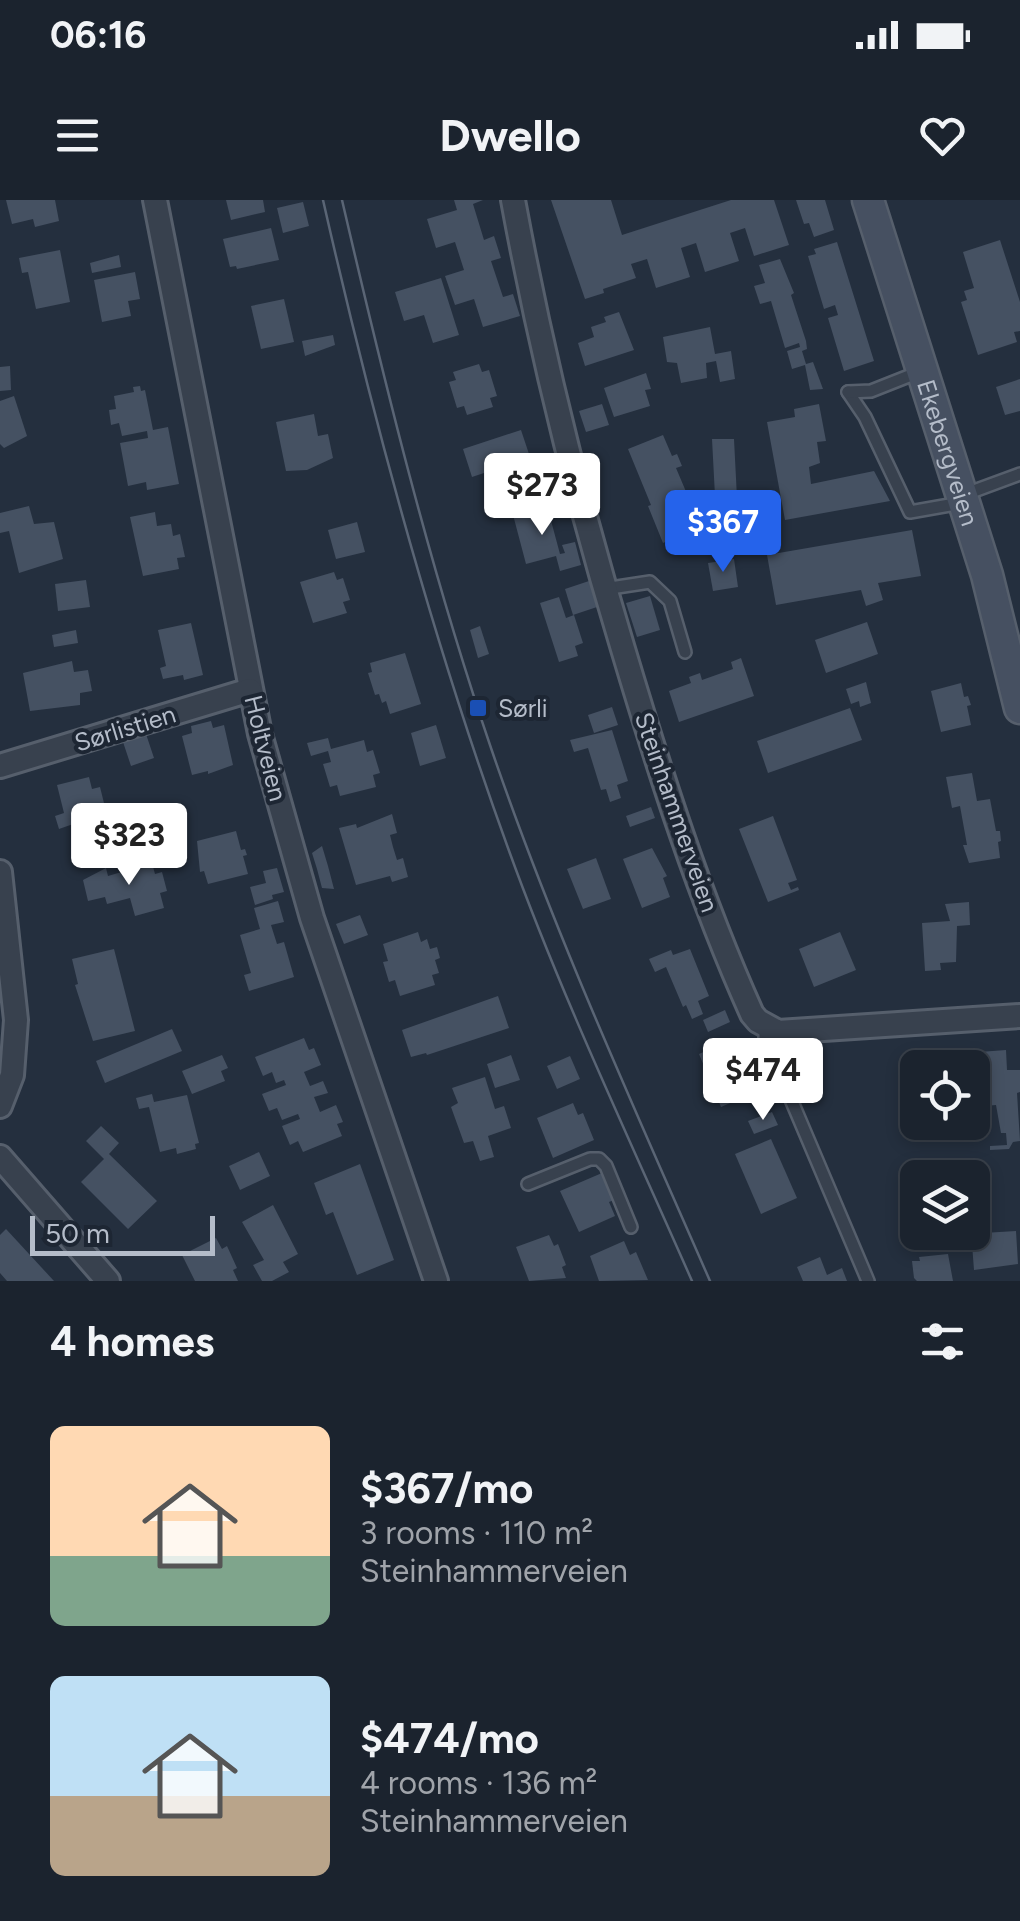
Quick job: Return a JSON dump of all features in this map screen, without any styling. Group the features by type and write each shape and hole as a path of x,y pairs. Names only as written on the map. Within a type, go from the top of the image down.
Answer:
{"main road":[{"name":"Ekebergveien","path":"868,200 1016,672 1020,708"}],"street":[{"name":"Holtveien","path":"155,200 250,690 312,918 436,1281"},
{"name":"Steinhammerveien","path":"513,200 558,412 604,589 656,764 744,996 752,1014 765,1026"},
{"name":"Sørlistien","path":"0,766 250,690"},
{"path":"0,872 16,1020 12,1075 0,1106"},
{"path":"765,1026 778,1032 1020,1016"},
{"path":"0,1158 108,1281"}],"lane":[{"path":"922,370 871,391 848,392 872,431 910,512 964,499 1020,474"},
{"path":"604,589 650,582 670,601 686,652"},
{"name":"Steinhammerveien","path":"765,1026 765,1038 868,1281"},
{"path":"528,1184 599,1159 606,1166 631,1227"}],"building":[{"path":"6,200 55,200 59,221 35,227 33,219 12,224"},
{"path":"226,200 263,200 265,212 231,220"},
{"path":"454,200 483,200 473,204 484,240 494,236 501,258 491,261 503,297 513,294 520,316 483,327 474,299 455,305 445,276 464,270 455,242 436,248 427,219 457,210"},
{"path":"551,200 611,200 622,235 731,200 774,200 789,245 754,256 745,228 730,233 739,261 705,272 696,243 681,248 690,277 656,288 647,259 631,264 636,278 585,299"},
{"path":"796,200 825,200 834,230 814,237 809,223 804,224"},
{"path":"303,202 309,226 283,233 277,208"},
{"path":"271,228 279,260 230,267 223,239"},
{"path":"1000,240 1020,302 1020,331 1014,332 1017,342 978,355 961,302 967,300 964,291 974,288 963,252"},
{"path":"837,242 874,361 844,371 828,318 838,315 835,305 824,309 808,256 816,254 814,249"},
{"path":"60,250 70,302 36,309 28,272 22,273 19,258"},
{"path":"119,255 121,267 92,273 90,263"},
{"path":"780,259 794,293 791,295 806,341 807,349 802,351 806,364 813,362 823,389 810,390 805,365 792,369 787,351 800,347 799,343 785,348 771,301 760,304 754,286 765,283 759,265"},
{"path":"135,272 140,299 128,301 131,316 102,322 94,280"},
{"path":"441,278 459,335 433,343 424,315 404,321 395,292"},
{"path":"284,299 294,342 261,349 251,306"},
{"path":"619,312 634,350 585,366 578,343 594,337 591,327 606,322 604,317"},
{"path":"710,327 715,354 731,351 735,379 720,382 716,361 706,363 707,378 681,383 677,363 667,362 663,337"},
{"path":"333,335 335,345 305,356 302,341"},
{"path":"479,364 482,372 489,370 497,396 490,398 493,407 467,415 464,406 457,408 449,382 456,380 453,372"},
{"path":"10,366 11,390 0,391 0,367"},
{"path":"646,373 651,389 645,390 650,406 614,417 604,388"},
{"path":"1020,379 1020,411 1005,415 996,387"},
{"path":"140,386 141,391 145,390 153,430 168,427 179,484 147,490 146,482 128,486 120,443 148,438 147,431 122,436 119,423 111,425 109,410 116,409 114,396 134,392 133,387"},
{"path":"14,396 27,436 4,448 0,444 0,401"},
{"path":"602,404 609,425 586,432 579,411"},
{"path":"819,404 826,441 817,442 820,463 809,467 811,484 874,471 890,501 785,520 767,422 795,417 794,409"},
{"path":"314,414 318,436 328,434 333,458 307,470 286,471 276,422"},
{"path":"521,430 536,475 508,484 502,467 472,477 463,449"},
{"path":"663,435 672,456 677,454 682,466 676,468 690,501 715,496 712,439 734,439 737,498 717,498 714,510 681,518 686,533 663,543 628,449"},
{"path":"546,502 560,554 565,553 562,545 575,542 581,565 560,571 556,556 526,564 512,511"},
{"path":"29,506 34,524 54,522 63,559 19,573 9,531 0,533 0,513"},
{"path":"155,512 157,526 171,524 173,536 180,534 185,557 177,558 179,569 143,576 130,517"},
{"path":"357,522 365,552 336,559 328,530"},
{"path":"912,530 921,576 878,583 883,600 866,606 861,590 776,605 767,555"},
{"path":"734,559 738,587 713,591 708,563"},
{"path":"334,572 337,580 343,578 350,600 343,602 347,613 313,623 300,582"},
{"path":"86,580 90,607 58,611 55,584"},
{"path":"589,581 597,607 573,615 565,589"},
{"path":"650,596 660,630 637,637 626,603"},
{"path":"559,597 566,618 574,615 583,643 575,646 578,656 559,662 540,603"},
{"path":"867,622 878,654 826,673 815,640"},
{"path":"191,623 203,675 184,680 183,675 163,679 160,668 166,666 158,630"},
{"path":"480,626 489,654 478,658 470,630"},
{"path":"76,630 78,643 54,647 52,635"},
{"path":"405,653 421,704 390,714 386,701 382,703 379,694 375,695 368,673 372,672 370,663"},
{"path":"741,658 754,696 679,722 669,691 691,683 689,677 700,673 702,680 733,669 731,662"},
{"path":"72,661 74,672 88,670 92,691 80,693 80,705 30,711 23,673"},
{"path":"866,682 871,703 860,707 859,701 851,704 846,689"},
{"path":"961,683 964,697 968,696 971,705 967,706 971,725 941,732 931,691"},
{"path":"612,707 618,725 594,733 588,715"},
{"path":"850,708 862,740 768,773 757,741"},
{"path":"211,721 213,728 224,725 233,765 192,775 182,736 192,733 191,726"},
{"path":"436,725 446,758 420,766 411,733"},
{"path":"612,730 628,781 617,785 621,798 610,802 606,789 601,790 588,748 574,752 570,740"},
{"path":"146,734 154,758 131,766 123,742"},
{"path":"328,738 331,749 364,740 367,752 373,750 380,773 373,775 376,787 340,796 337,785 330,787 323,764 331,762 328,751 311,756 307,743"},
{"path":"972,773 977,801 990,799 1001,841 1000,858 969,863 963,845 967,845 960,806 952,808 946,777"},
{"path":"89,777 92,789 100,787 104,803 96,805 99,815 59,829 55,816 64,813 57,785"},
{"path":"651,807 655,818 630,827 626,816"},
{"path":"392,814 397,833 390,835 393,847 397,860 403,858 408,877 392,882 390,876 356,885 339,828 356,824 357,828"},
{"path":"773,816 797,880 788,883 791,890 799,890 768,902 739,829"},
{"path":"236,831 241,850 245,849 247,855 243,856 248,874 208,884 204,871 200,872 197,841"},
{"path":"322,846 334,889 322,888 312,853"},
{"path":"652,848 667,876 663,878 670,897 642,908 623,859"},
{"path":"596,858 611,899 583,909 567,869"},
{"path":"152,863 155,874 162,872 167,891 160,893 164,908 135,916 130,898 107,904 105,897 88,901 83,880 106,868 108,876"},
{"path":"277,868 284,892 255,905 250,887 266,883 263,871"},
{"path":"278,901 284,922 271,925 277,944 284,942 294,977 249,991 244,975 251,973 240,935 260,929 254,908"},
{"path":"969,902 970,925 957,926 956,962 940,963 941,970 925,971 922,923 950,921 945,904"},
{"path":"360,915 368,935 344,944 336,924"},
{"path":"418,932 421,942 427,939 430,949 437,947 439,973 432,975 435,985 400,996 395,980 389,982 383,944"},
{"path":"840,932 856,970 814,987 799,949"},
{"path":"114,949 135,1031 93,1041 75,985 78,984 72,959"},
{"path":"690,949 709,996 698,1001 703,1014 692,1019 666,967 655,972 649,959 671,950 673,955"},
{"path":"498,996 509,1028 411,1057 402,1030"},
{"path":"725,1010 730,1022 708,1032 703,1020"},
{"path":"172,1029 182,1051 105,1083 96,1061"},
{"path":"304,1038 309,1050 314,1048 321,1065 304,1072 310,1086 323,1081 328,1093 314,1097 320,1112 336,1105 343,1122 337,1124 342,1136 303,1152 298,1141 290,1145 282,1126 300,1119 298,1114 282,1120 277,1108 269,1111 262,1094 286,1085 284,1080 276,1083 272,1072 263,1076 255,1057"},
{"path":"726,1042 749,1095 721,1107 699,1054"},
{"path":"1006,1050 1007,1070 1020,1070 1020,1141 1013,1142 1009,1149 990,1150 990,1146 1007,1145 996,1105 990,1106 990,1051"},
{"path":"222,1055 228,1068 221,1071 225,1081 192,1094 182,1071"},
{"path":"511,1055 520,1080 495,1088 487,1064"},
{"path":"570,1056 580,1079 557,1089 547,1066"},
{"path":"485,1077 495,1109 504,1106 511,1128 488,1136 494,1157 480,1161 473,1141 464,1143 451,1107 458,1103 452,1088"},
{"path":"152,1094 154,1102 187,1095 199,1143 195,1144 196,1149 177,1154 176,1148 160,1152 149,1107 139,1109 136,1098"},
{"path":"573,1103 578,1115 583,1113 594,1140 553,1158 537,1118"},
{"path":"772,1112 778,1125 754,1134 748,1121"},
{"path":"101,1126 119,1143 109,1154 157,1201 128,1229 81,1182 104,1159 86,1141"},
{"path":"771,1139 797,1198 761,1214 735,1154"},
{"path":"259,1152 270,1176 240,1190 229,1166"},
{"path":"360,1164 394,1260 357,1275 333,1212 326,1215 314,1183"},
{"path":"602,1173 614,1200 609,1202 615,1216 579,1232 560,1191"},
{"path":"273,1205 298,1254 283,1262 289,1272 272,1281 262,1281 253,1265 264,1260 242,1222"},
{"path":"6,1229 54,1281 7,1281 0,1273 0,1235"},
{"path":"1016,1231 1018,1264 974,1270 972,1250 990,1250 990,1233"},
{"path":"549,1235 554,1246 558,1244 566,1278 529,1281 516,1247"},
{"path":"216,1238 222,1249 227,1246 238,1281 195,1281 182,1255"},
{"path":"624,1241 630,1255 636,1252 648,1280 599,1281 590,1256"},
{"path":"948,1254 953,1281 914,1278 912,1261"},
{"path":"820,1257 827,1275 842,1268 847,1281 803,1281 797,1267"}],"tram line":[{"path":"323,200 405,527 480,768 550,958 692,1281"},
{"path":"342,200 410,476 491,748 567,950 710,1281"}],"place":[{"name":"Sørli","path":"478,708"}]}
